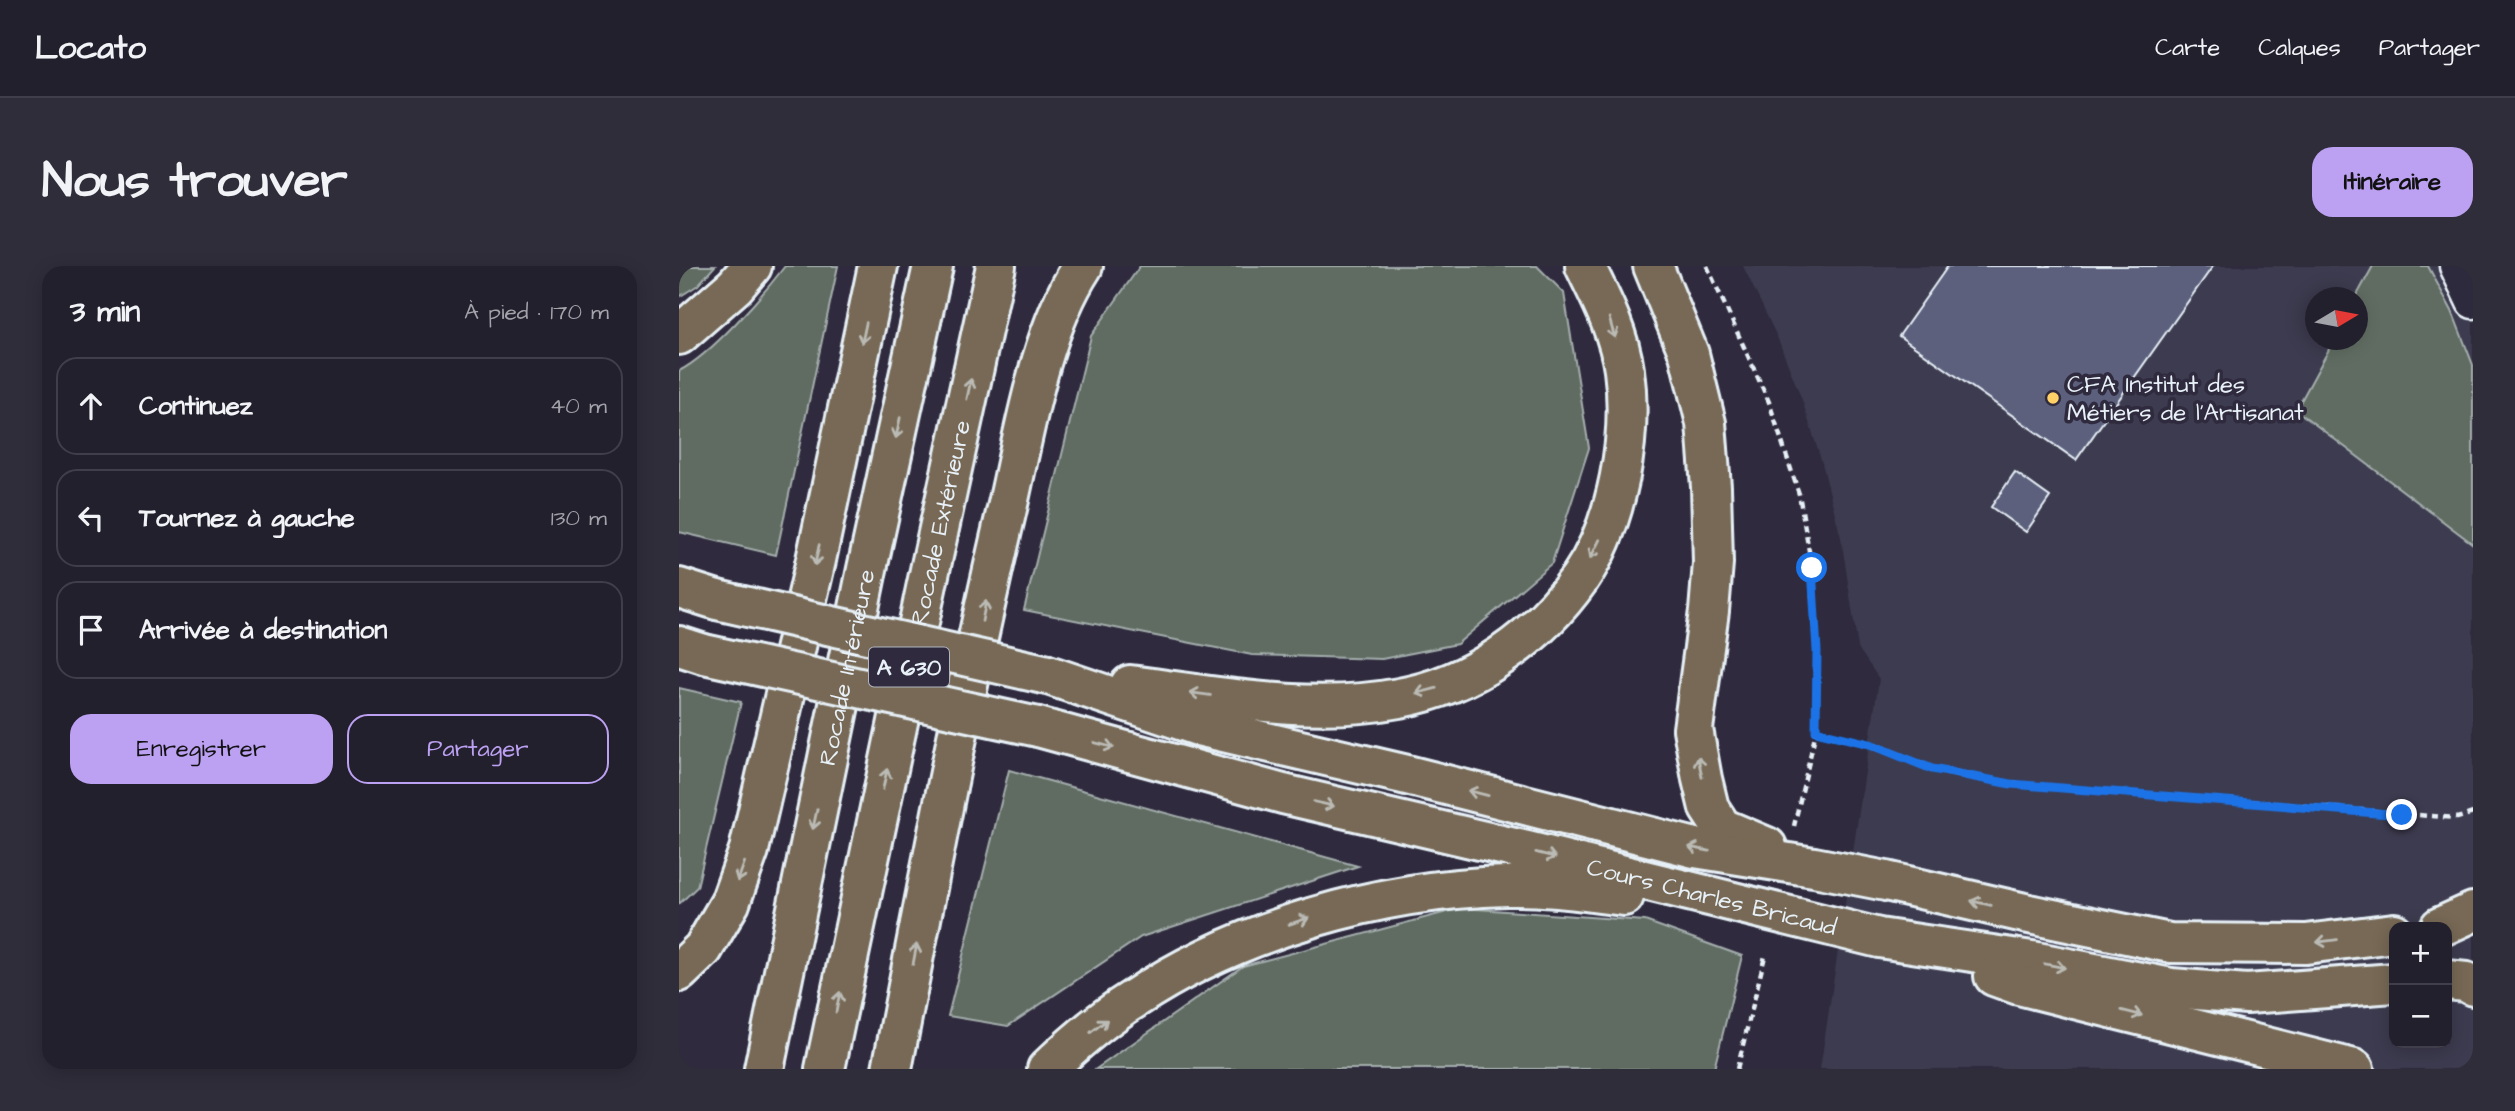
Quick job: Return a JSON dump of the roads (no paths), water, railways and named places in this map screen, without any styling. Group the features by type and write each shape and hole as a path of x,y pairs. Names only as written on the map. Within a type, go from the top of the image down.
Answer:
{"highway":[{"path":"679,335 735,286 753,266"},
{"path":"679,972 703,948 730,903 749,850 816,560 878,266"},
{"name":"Rocade Intérieure","path":"764,1069 867,569 933,266"},
{"name":"Rocade Extérieure","path":"825,1069 996,266"},
{"path":"892,1069 988,590 1038,376 1057,318 1083,266"},
{"path":"679,588 717,600 1048,675 1256,701 1344,704 1398,698 1453,684 1499,658 1541,623 1580,578 1605,529 1620,479 1627,423 1624,368 1608,314 1585,266"},
{"path":"1653,266 1689,354 1706,423 1713,563 1693,729 1709,808 1722,828 1814,867"},
{"path":"679,604 717,600"},
{"name":"Cours Charles Bricaud","path":"687,650 1038,727 1283,794 1879,938 2032,961 2171,988 2247,994 2389,983"},
{"path":"1048,675 1198,726 1403,774 1695,848 1814,867 2170,943 2306,944 2389,934"},
{"path":"1047,1069 1133,999 1219,952 1304,918 1406,895 1507,886 1560,888 1805,920"},
{"path":"2451,922 2473,912"},
{"path":"1879,938 2019,985 2354,1069"},
{"path":"2452,981 2466,982 2473,986"}],"street":[{"path":"2456,266 2473,302"}],"place":[{"name":"CFA Institut des Métiers de l'Artisanat","path":"2053,398"}]}
